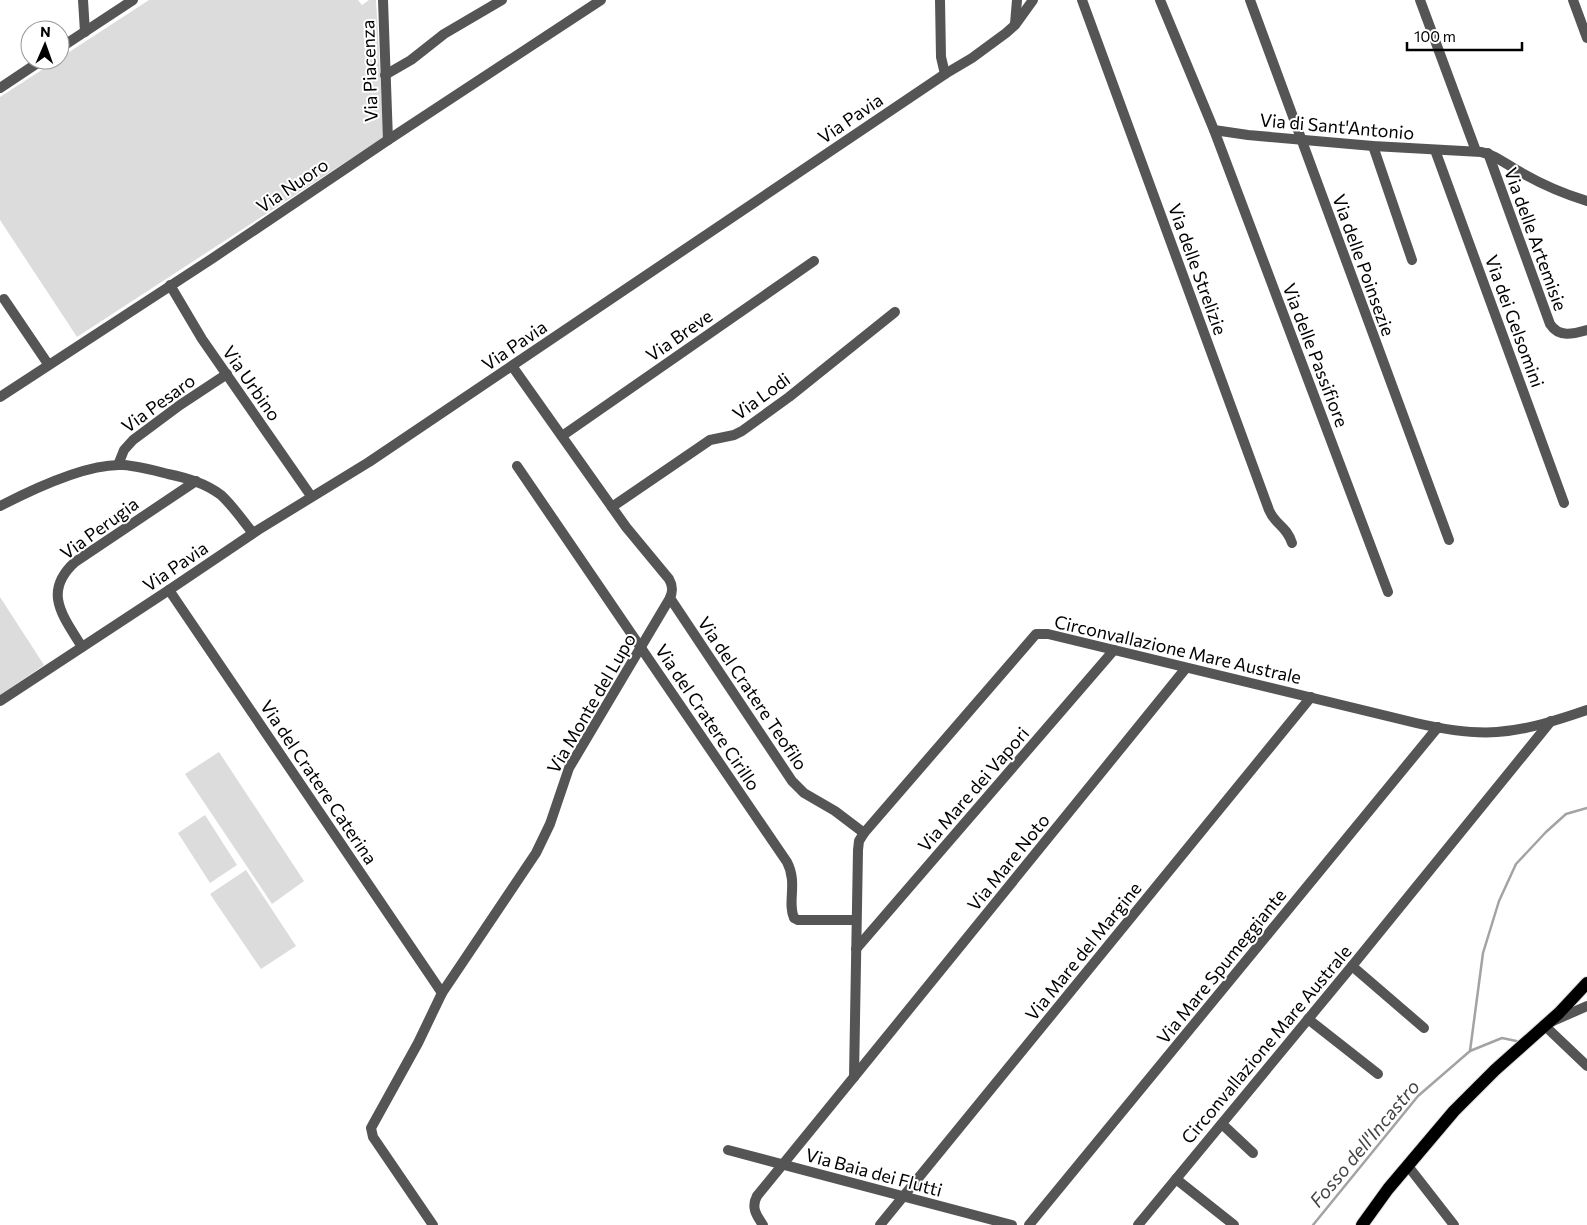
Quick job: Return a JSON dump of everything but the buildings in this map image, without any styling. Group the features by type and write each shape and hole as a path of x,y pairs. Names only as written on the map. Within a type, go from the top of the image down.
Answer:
{"main road":[{"path":"1362,1225 1388,1189 1454,1111 1587,983"}],"street":[{"path":"83,0 85,32"},
{"path":"70,42 133,0"},
{"name":"Via Piacenza","path":"383,0 388,140"},
{"path":"385,75 411,60 444,34 502,0"},
{"name":"Via Nuoro","path":"0,397 602,0"},
{"path":"940,0 941,57 945,74"},
{"path":"1015,25 1017,0"},
{"name":"Via Pavia","path":"0,701 253,533 369,462 945,74 977,55 1015,25 1033,0"},
{"name":"Via delle Strelizie","path":"1082,0 1269,510 1273,518 1288,532 1292,543"},
{"path":"1160,0 1214,130"},
{"name":"Via delle Poinsezie","path":"1250,0 1449,540"},
{"path":"1420,0 1476,151"},
{"path":"1573,0 1587,38"},
{"path":"0,88 27,70"},
{"name":"Via di Sant'Antonio","path":"1214,130 1300,140 1488,153 1544,184 1587,202"},
{"name":"Via delle Passifiore","path":"1214,130 1388,592"},
{"path":"1373,146 1412,260"},
{"name":"Via dei Gelsomini","path":"1435,150 1564,503"},
{"name":"Via delle Artemisie","path":"1488,153 1550,324 1556,331 1567,334 1587,330"},
{"name":"Via Breve","path":"562,436 814,261"},
{"name":"Via Urbino","path":"170,285 202,339 311,496"},
{"path":"4,299 48,364"},
{"name":"Via Lodi","path":"612,507 709,441 742,431 789,397 895,312"},
{"path":"512,366 631,533 670,582 672,588 670,598"},
{"name":"Via Pesaro","path":"118,465 124,450 132,440 227,374"},
{"path":"0,506 67,477 118,465 151,470 196,481 208,487 222,496 253,533"},
{"name":"Via del Cratere Cirillo","path":"517,466 787,862 791,871 792,911 794,918 798,920 856,920"},
{"name":"Via Perugia","path":"82,647 62,614 58,603 58,587 65,573 75,562 196,481"},
{"name":"Via del Cratere Caterina","path":"169,590 442,993"},
{"name":"Via Monte del Lupo","path":"434,1225 373,1137 371,1128 418,1042 442,993 536,853 550,824 569,768 670,598"},
{"name":"Via del Cratere Teofilo","path":"670,598 792,781 804,793 835,811 864,833"},
{"name":"Circonvallazione Mare Australe","path":"854,1077 858,848 864,833 1034,636 1045,633 1438,727 1477,732 1515,730 1587,710"},
{"name":"Via Mare dei Vapori","path":"856,950 1114,650"},
{"name":"Via Mare Noto","path":"854,1077 1186,668"},
{"name":"Via Mare del Margine","path":"880,1225 1311,697"},
{"name":"Circonvallazione Mare Australe","path":"1138,1225 1551,721"},
{"name":"Via Mare Spumeggiante","path":"1029,1225 1438,727"},
{"path":"1352,966 1424,1028"},
{"path":"1587,1006 1544,1025 1587,1066"},
{"path":"1308,1019 1378,1074"},
{"path":"763,1225 755,1212 754,1200 854,1077"},
{"path":"1222,1124 1254,1153"},
{"name":"Via Baia dei Flutti","path":"728,1150 1012,1225"},
{"path":"1408,1166 1454,1225"},
{"path":"1176,1179 1234,1225"}],"shaded area":[{"path":"149,0 358,0 362,5 369,0 376,0 384,137 77,337 0,220 0,97 42,70 70,70 70,51"},
{"path":"0,597 44,665 0,695"},
{"path":"219,752 304,881 272,904 185,774"},
{"path":"205,815 237,865 210,883 178,833"},
{"path":"246,870 296,946 261,969 210,894"}],"waterway":[{"name":"Fosso dell'Incastro","path":"1313,1225 1418,1096 1470,1051 1483,953 1499,901 1516,864 1566,814 1587,808"},
{"path":"1470,1051 1502,1038 1521,1042"}]}
